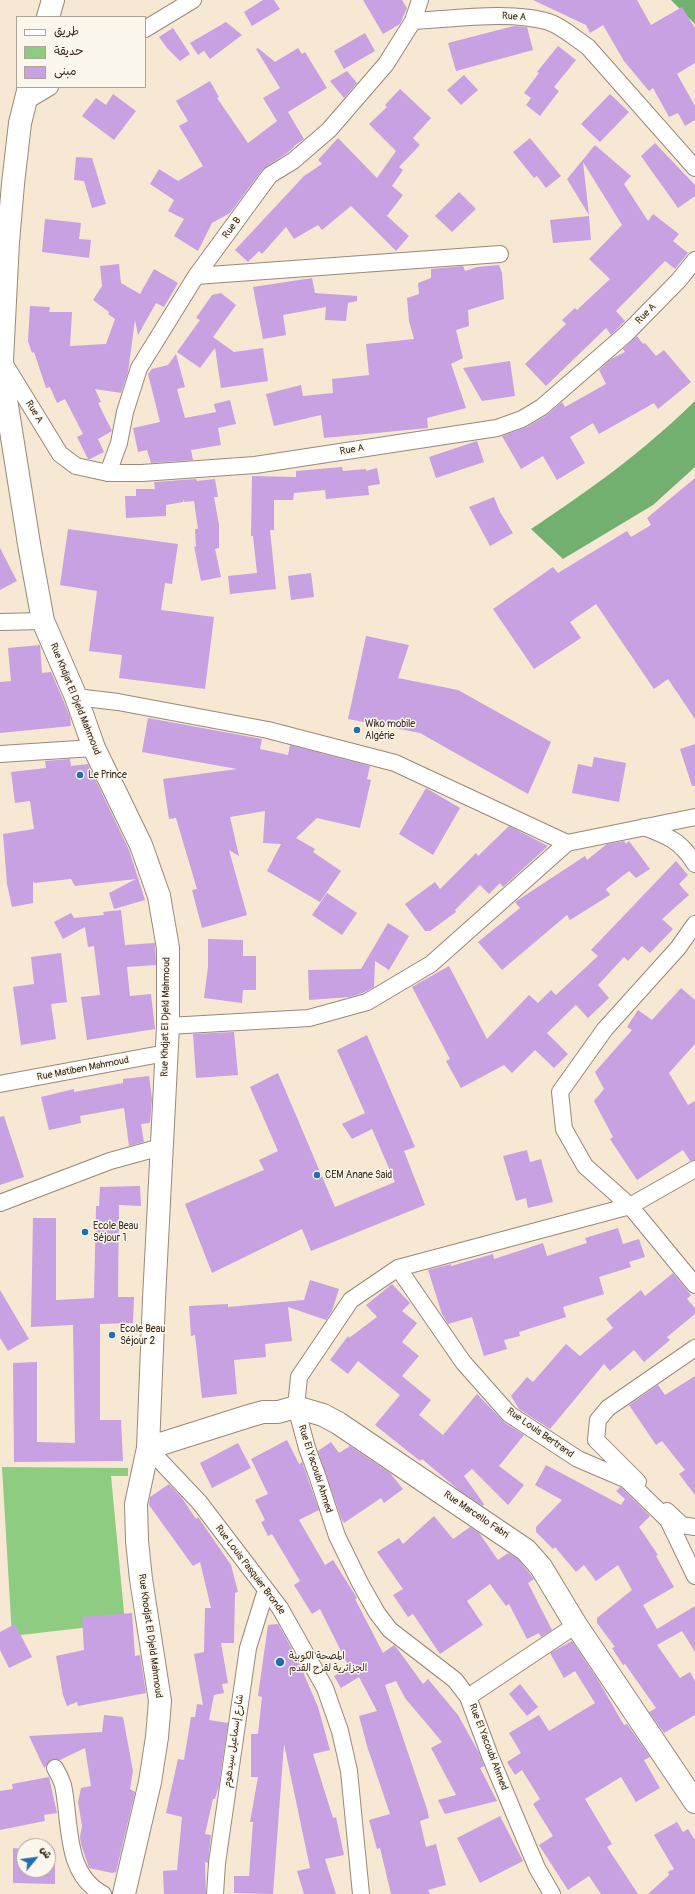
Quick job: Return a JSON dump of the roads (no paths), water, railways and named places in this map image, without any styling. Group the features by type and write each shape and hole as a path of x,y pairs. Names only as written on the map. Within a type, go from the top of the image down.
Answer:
{"street":[{"path":"48,16 53,0"},
{"path":"146,28 193,0"},
{"path":"413,21 420,0"},
{"name":"Rue A","path":"413,21 512,16 550,23 588,47 695,168"},
{"name":"Rue B","path":"108,473 119,443 125,412 139,368 196,276 270,176 293,161 329,130 386,64 413,21"},
{"path":"27,95 47,88"},
{"name":"Rue Khdjat El Djeld Mahmoud","path":"27,95 20,124 4,242 1,361 3,399 43,621 76,697 94,748 141,845 158,896 168,948 168,1026 161,1146 148,1448"},
{"path":"196,276 500,254"},
{"name":"Rue A","path":"1,361 60,454 76,466 108,473 142,473 255,465 490,429 522,419 542,407 626,334 679,280 695,260"},
{"path":"0,622 43,621"},
{"path":"76,697 118,702 268,730 394,762 567,843"},
{"path":"0,754 94,748"},
{"path":"168,1026 309,1018 367,1002 431,964 567,843 695,818"},
{"path":"644,827 671,837 690,856 695,864"},
{"path":"695,924 678,948 605,1029 560,1092 564,1129 585,1166 630,1206 695,1285"},
{"name":"Rue Matiben Mahmoud","path":"0,1084 166,1053"},
{"path":"0,1203 110,1161 161,1146"},
{"path":"148,1448 263,1412 278,1412 296,1407 299,1377 351,1300 398,1268 630,1206 695,1169"},
{"name":"Rue Louis Bertrand","path":"398,1268 463,1362 509,1414 578,1459 627,1480 668,1520 695,1576"},
{"path":"695,1348 608,1408 598,1420 596,1440 682,1525 695,1527"},
{"name":"Rue Marcello Fabri","path":"296,1407 323,1415 338,1423 514,1540 526,1550 541,1567 576,1625 695,1802"},
{"name":"Rue El Yacoubi Ahmed","path":"296,1407 307,1448 337,1536 360,1583 377,1613 390,1630 455,1680 468,1697 490,1756 537,1868 552,1894"},
{"name":"Rue Louis Pasquier Bronde","path":"148,1448 200,1503 280,1608 324,1688 340,1731 349,1771 361,1894"},
{"name":"Rue Khodjat El Djeld Mahmoud","path":"124,1894 150,1782 157,1737 160,1701 137,1541 136,1504 148,1448"},
{"name":"شارع إسماعيل سيدهوم","path":"216,1894 217,1863 248,1648 266,1590"},
{"path":"468,1697 576,1625"},
{"path":"55,1768 62,1784 73,1856 84,1878 94,1889 103,1894"}],"place":[{"name":"Wiko mobile Algérie","path":"357,730"},
{"name":"Le Prince","path":"80,775"},
{"name":"CEM Anane Said","path":"317,1175"},
{"name":"Ecole Beau Séjour 1","path":"85,1232"},
{"name":"Ecole Beau Séjour 2","path":"112,1335"},
{"name":"المصحة الكوبية الجزائرية لقرح القدم","path":"280,1662"}]}
